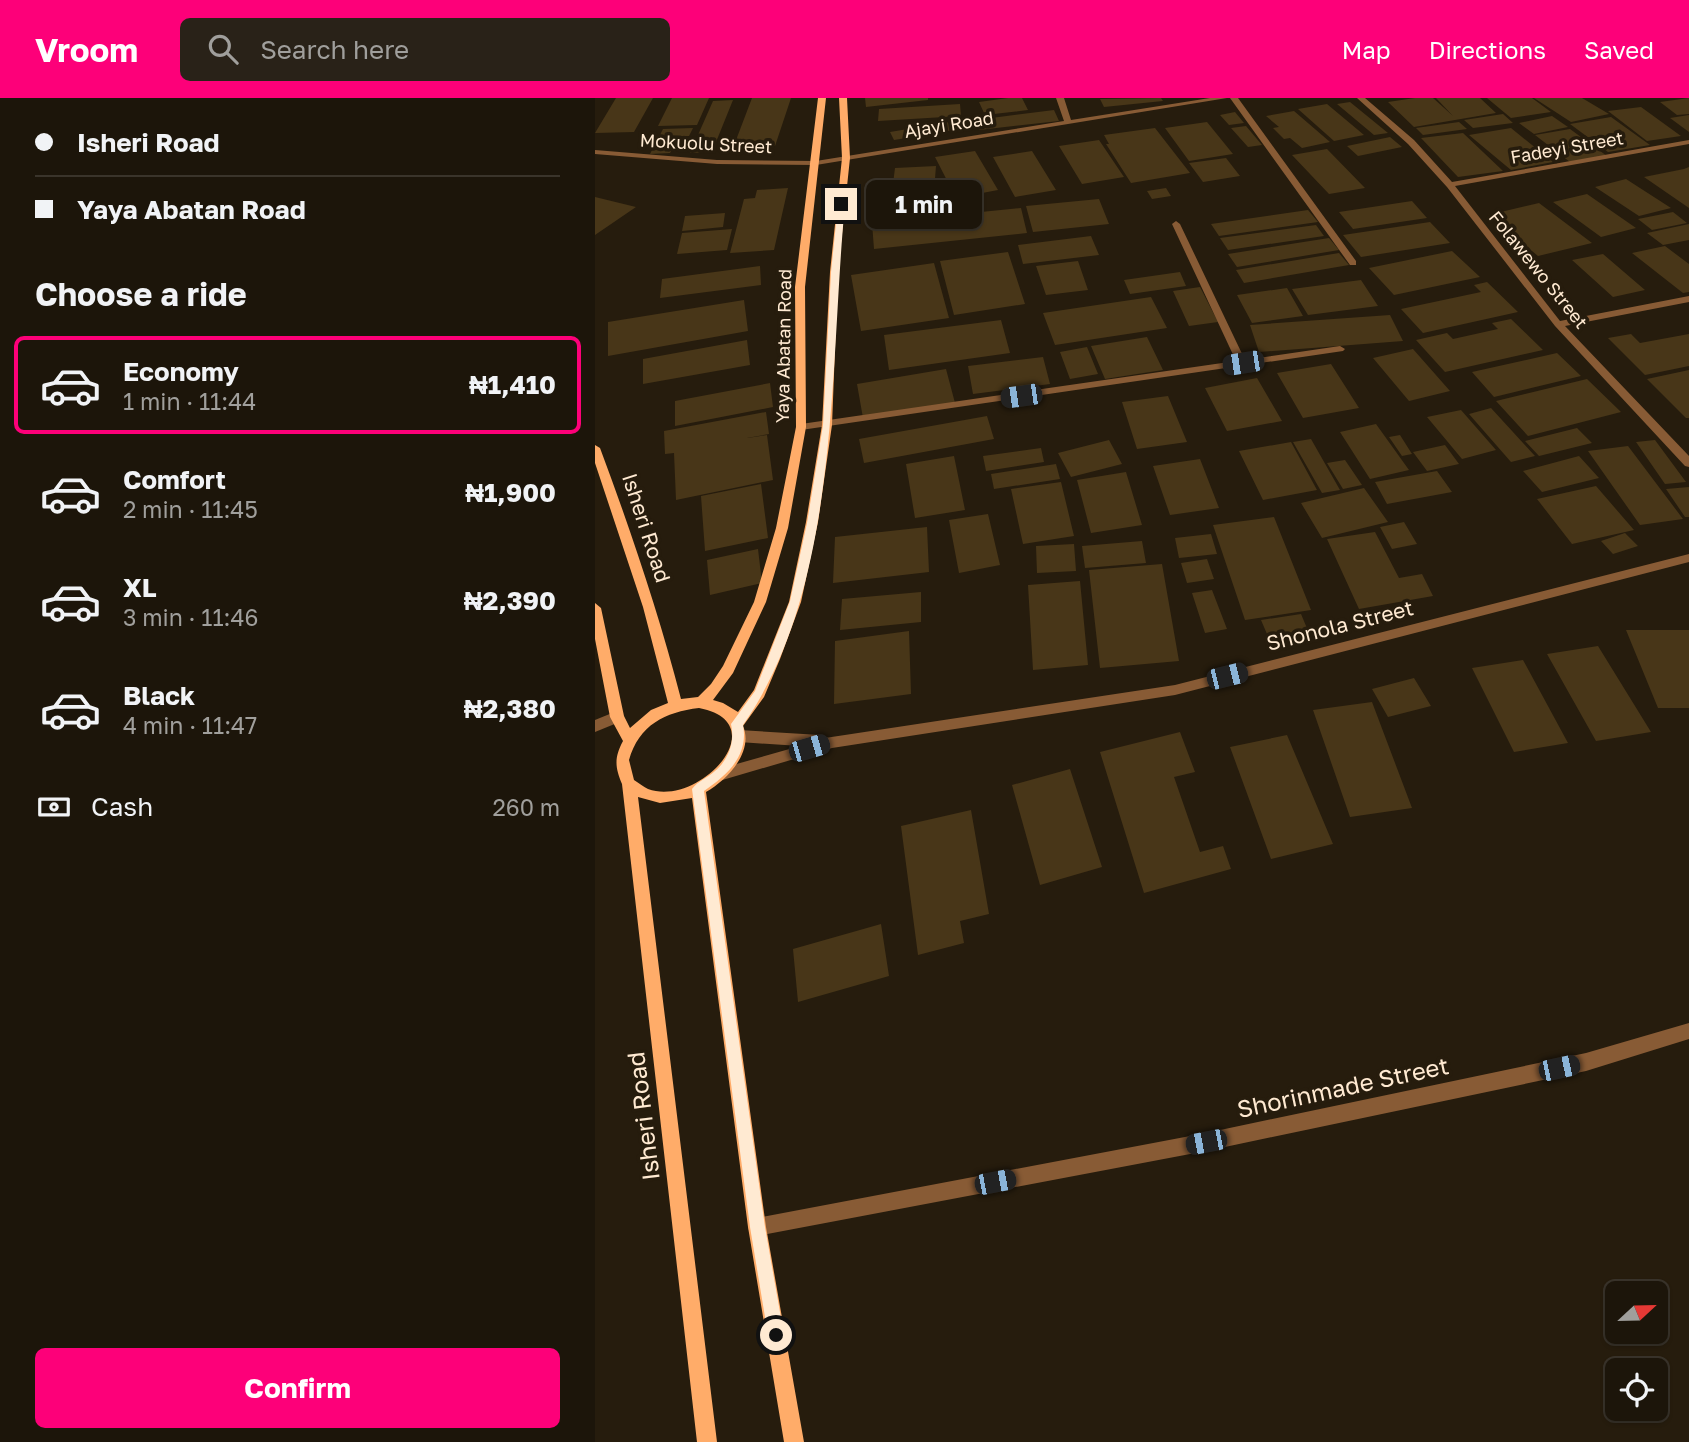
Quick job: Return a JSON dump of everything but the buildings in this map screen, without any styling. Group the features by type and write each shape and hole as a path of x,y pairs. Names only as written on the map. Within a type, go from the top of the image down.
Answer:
{"main road":[{"name":"Yaya Abatan Road","path":"703,701 716,688 728,668 761,601 782,528 801,427 800,287 822,98"},
{"path":"738,730 725,708 703,701 675,704 656,712 640,724 629,739 621,762 629,783 647,794 671,796 698,789 719,775 734,756 738,730 759,693 795,601 812,523 827,425 834,272 846,158 843,98"},
{"name":"Isheri Road","path":"595,448 624,528 675,704"},
{"path":"595,608 617,717 629,739"},
{"name":"Isheri Road","path":"629,783 707,1442"},
{"path":"698,789 757,1227 794,1442"}],"street":[{"path":"1060,98 1068,121"},
{"name":"Ajayi Road","path":"816,163 1223,98"},
{"path":"1234,98 1353,263"},
{"name":"Folawewo Street","path":"1361,98 1411,142 1450,186 1558,324 1689,463"},
{"name":"Fadeyi Street","path":"1450,186 1689,142"},
{"name":"Mokuolu Street","path":"595,152 717,162 816,163"},
{"path":"1176,224 1243,363"},
{"path":"1558,324 1689,299"},
{"path":"801,427 1340,349"},
{"name":"Shonola Street","path":"719,775 832,742 1175,690 1689,558"},
{"path":"595,726 617,717"},
{"name":"Shonola Street","path":"738,730 832,742"},
{"name":"Shorinmade Street","path":"757,1227 1206,1142 1586,1062 1689,1031"}],"route":[{"path":"776,1335 757,1227 698,789 719,775 734,756 739,736 737,724 759,693 795,601 812,523 827,425 834,272 841,204"}]}
